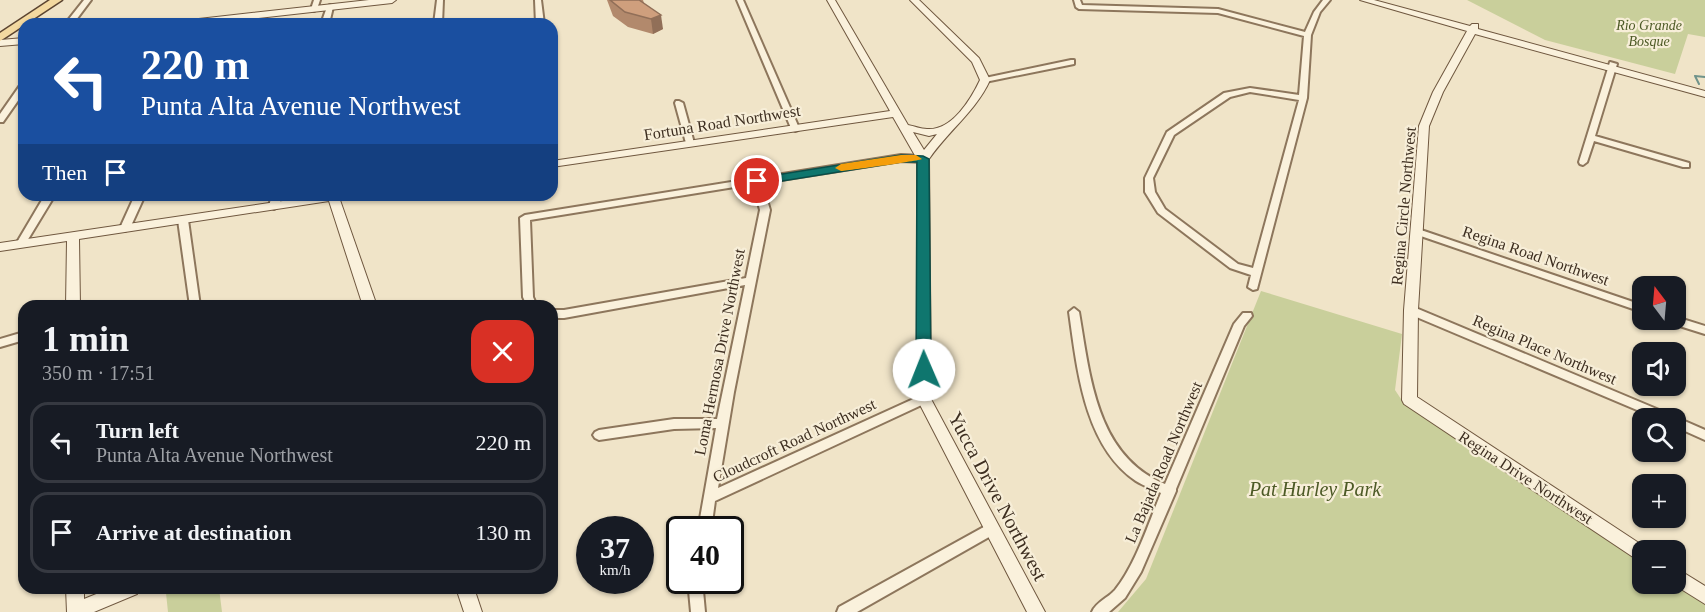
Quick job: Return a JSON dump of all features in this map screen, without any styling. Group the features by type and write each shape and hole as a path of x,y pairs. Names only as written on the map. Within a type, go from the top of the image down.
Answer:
{"main road":[{"path":"0,26 40,0"},
{"path":"30,18 57,0"},
{"path":"0,31 10,20"},
{"path":"0,38 18,26"}],"street":[{"path":"74,18 88,0"},
{"path":"240,18 316,4 330,7 392,0"},
{"path":"438,18 440,0"},
{"path":"538,0 540,18"},
{"path":"740,0 795,128"},
{"path":"831,0 923,159 924,399"},
{"path":"914,0 976,60 985,80 979,94 923,159"},
{"path":"1253,287 1303,98 1307,79 1304,51 1307,35 1314,17 1327,0"},
{"path":"1364,0 1705,93"},
{"path":"1382,0 1472,28"},
{"path":"1078,4 1218,11 1307,35"},
{"path":"327,18 330,7"},
{"name":"Regina Circle Northwest","path":"1409,400 1411,310 1425,126 1438,92 1472,28"},
{"path":"0,43 18,42"},
{"path":"985,80 1071,62"},
{"path":"1611,67 1705,88"},
{"path":"1583,162 1611,67"},
{"path":"1257,273 1234,266 1161,211 1150,192 1149,178 1170,134 1227,95 1250,90 1303,98"},
{"path":"0,120 18,94"},
{"path":"679,103 690,143"},
{"name":"Fortuna Road Northwest","path":"558,163 896,113"},
{"path":"905,127 929,133 950,127"},
{"path":"1591,138 1686,165"},
{"path":"529,300 525,218 901,158 923,159"},
{"name":"Loma Hermosa Drive Northwest","path":"707,516 765,210 757,181"},
{"path":"21,244 46,201"},
{"path":"124,228 137,201"},
{"path":"0,247 183,220 270,201"},
{"path":"334,201 368,300"},
{"path":"183,220 194,300"},
{"name":"Regina Road Northwest","path":"1418,232 1632,306"},
{"path":"74,236 74,300"},
{"path":"558,314 750,281"},
{"name":"Regina Place Northwest","path":"1411,310 1643,408"},
{"path":"1074,312 1089,401 1097,422 1125,463 1138,476 1170,491"},
{"name":"La Bajada Road Northwest","path":"1099,612 1120,594 1136,568 1239,324 1247,316"},
{"path":"1686,324 1705,330"},
{"path":"0,343 18,338"},
{"name":"Cloudcroft Road Northwest","path":"711,497 924,399"},
{"name":"Yucca Drive Northwest","path":"924,399 1036,612"},
{"name":"Regina Drive Northwest","path":"1409,400 1632,547"},
{"path":"599,435 674,424 723,423"},
{"path":"1686,426 1705,435"},
{"path":"844,612 991,529"},
{"path":"1686,583 1705,596"},
{"path":"75,594 76,612 117,594"},
{"path":"467,594 473,612"},
{"path":"696,594 698,612"}],"green space":[{"name":"Rio Grande Bosque","path":"1467,0 1705,0 1705,37 1688,34 1675,74 1545,40"},
{"name":"Pat Hurley Park","path":"1261,291 1402,334 1395,390 1405,405 1632,555 1632,594 1686,594 1686,591 1705,603 1705,612 1118,612 1146,579"},
{"path":"166,594 220,594 222,612 168,612"}],"building":[{"path":"610,0 639,0 661,15 651,19 625,12"}],"waterway":[{"path":"1699,84 1695,76 1705,77"}],"slow traffic":[{"path":"841,168 901,158 916,159"}],"route":[{"path":"757,181 901,158 923,159 921,187 924,370"}]}
